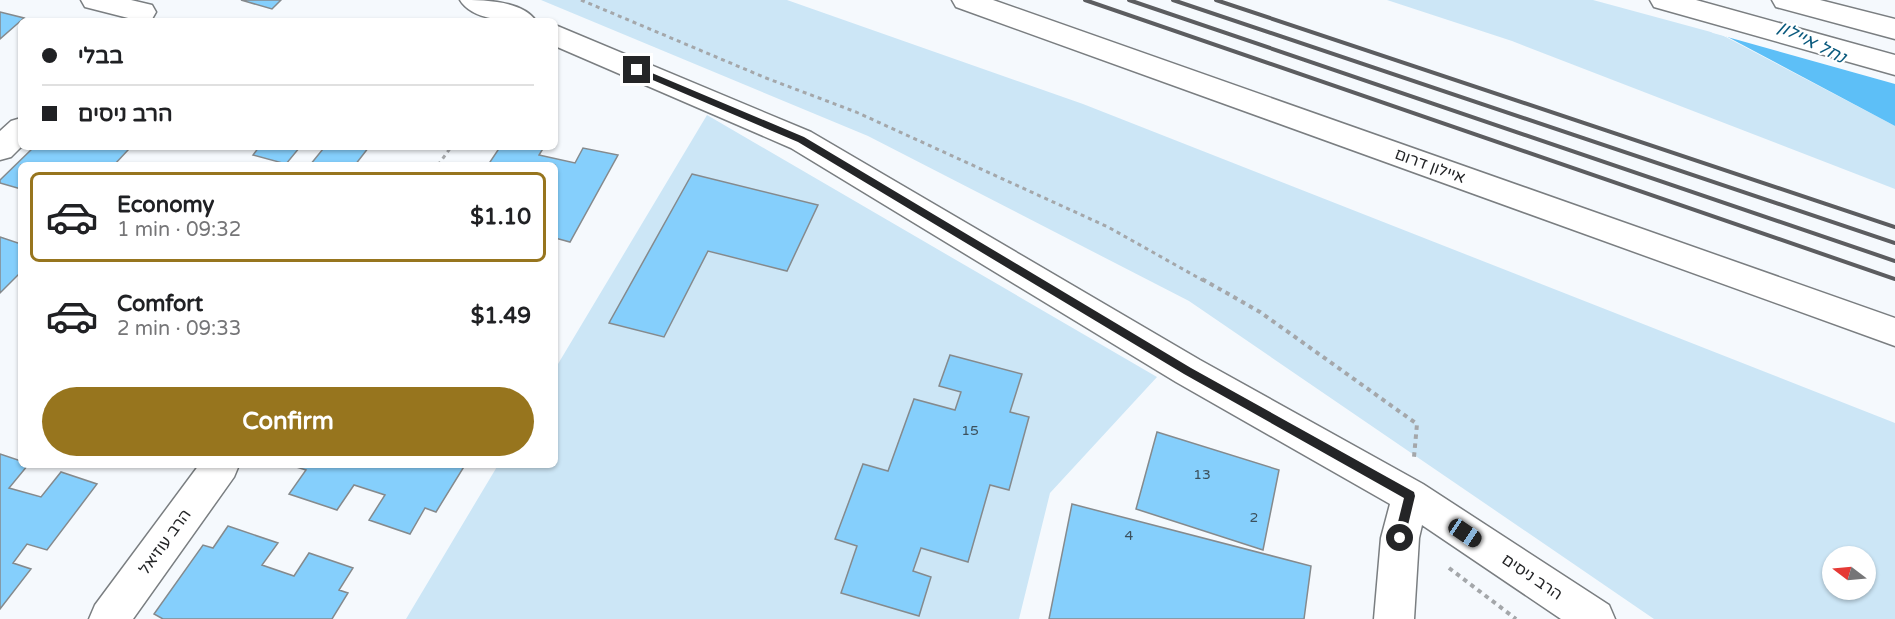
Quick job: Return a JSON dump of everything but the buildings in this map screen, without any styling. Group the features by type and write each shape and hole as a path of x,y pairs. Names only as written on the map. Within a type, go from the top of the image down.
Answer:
{"main road":[{"path":"94,0 143,11"},
{"path":"473,0 515,18"},
{"name":"איילון דרום","path":"965,0 1895,332"},
{"path":"1663,0 1895,65"},
{"path":"1785,0 1895,29"},
{"name":"הרב ניסים","path":"558,36 801,140 1188,371 1410,496 1595,619"},
{"path":"0,149 18,132"},
{"name":"הרב עוזיאל","path":"109,619 219,468"},
{"path":"1394,619 1400,538 1410,496"}],"path":[{"path":"581,0 766,78 856,112 1108,227 1260,312 1417,424 1410,496"},
{"path":"1439,561 1516,619"}],"shaded area":[{"path":"541,0 787,0 1083,104 1895,423 1895,619 1654,619 1189,301 868,136"},
{"path":"1387,0 1593,0 1722,35 1895,126 1895,189 1512,41"},
{"path":"707,115 1157,377 1050,493 1019,619 406,619 496,468 558,468 558,364"}],"water":[{"path":"1658,0 1895,72 1895,126"}],"pier":[{"path":"1655,0 1762,0 1895,69 1895,84 1713,33"}],"railway":[{"path":"1085,0 1895,279"},
{"path":"1129,0 1895,261"},
{"path":"1173,0 1895,243"},
{"path":"1216,0 1895,227"}],"route":[{"path":"637,70 801,140 1188,371 1410,496 1400,538"}],"water label":[{"name":"נחל איילון","path":"1812,42"}]}
